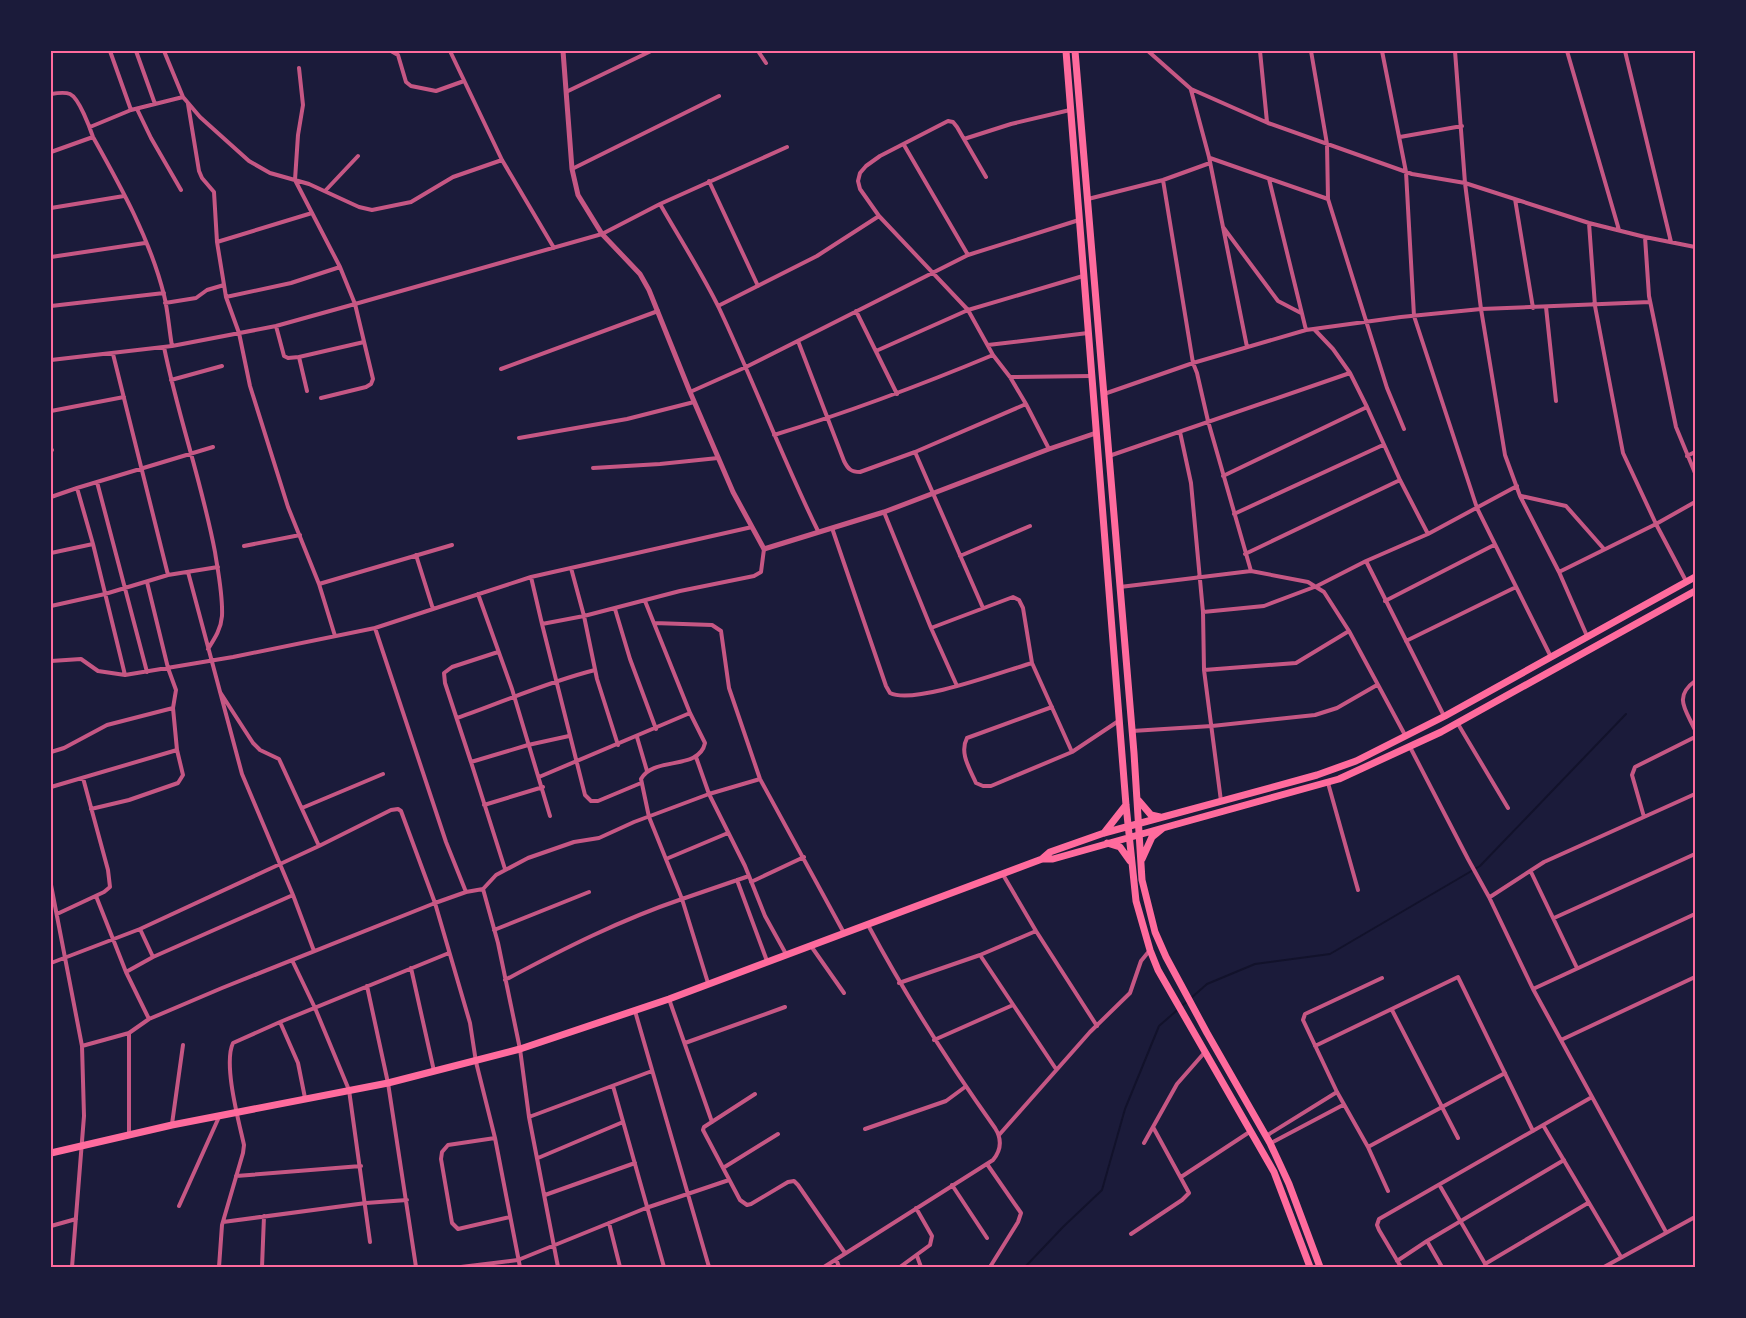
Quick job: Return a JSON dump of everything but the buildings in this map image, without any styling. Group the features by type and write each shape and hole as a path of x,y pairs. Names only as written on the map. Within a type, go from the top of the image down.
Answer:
{"main road":[{"path":"1065,51 1126,805 1136,901 1158,970 1274,1172 1310,1267"},
{"path":"1075,51 1142,880 1155,932 1166,957 1270,1143 1289,1184 1320,1267"},
{"path":"1042,859 1050,852 1104,833 1335,770 1356,761 1444,716 1695,577"},
{"path":"51,1153 129,1134 388,1083 476,1062 669,999 1042,859 1053,859 1328,783 1458,723 1695,591"},
{"path":"1137,799 1151,815 1161,817"},
{"path":"1104,833 1126,805"},
{"path":"1141,862 1152,837 1163,828"},
{"path":"1106,843 1120,847 1131,863"}],"street":[{"path":"110,51 131,110"},
{"path":"136,51 155,104"},
{"path":"164,51 183,97 220,138 249,161 270,173 325,191 359,207 372,210 411,202 453,177 501,160"},
{"path":"391,51 398,55 406,82 411,86 436,91 464,81"},
{"path":"450,51 501,160 554,248"},
{"path":"542,624 615,609 680,591 758,574 764,549 733,492 658,311 640,274 602,234 578,195 572,169 563,51"},
{"path":"566,92 651,51"},
{"path":"758,51 766,63"},
{"path":"1148,51 1191,89 1268,123 1406,172 1465,183 1589,223 1695,247"},
{"path":"1260,51 1268,123"},
{"path":"1311,51 1327,144 1328,199 1368,321 1387,388 1404,429"},
{"path":"1382,51 1406,172 1414,316 1477,508 1551,657"},
{"path":"1455,51 1465,183 1481,309 1505,455 1520,496 1588,636"},
{"path":"1567,51 1619,231"},
{"path":"1625,51 1671,242"},
{"path":"299,68 303,105 295,180 340,267 355,304 373,379 366,387 321,398"},
{"path":"1191,89 1209,157 1247,347"},
{"path":"51,94 71,94 124,195 164,293 172,346"},
{"path":"572,169 719,96"},
{"path":"90,127 131,110 183,97"},
{"path":"188,104 199,171 214,192 217,242 226,297 239,333 250,386 288,507 319,584 335,636"},
{"path":"138,109 151,138 181,190"},
{"path":"964,139 1011,123 1070,110"},
{"path":"986,177 957,127 953,122 948,121 880,156 860,173 858,181 860,189 879,216 968,310 993,355 1010,376 1049,449"},
{"path":"1400,137 1462,126"},
{"path":"51,152 93,137"},
{"path":"904,145 968,255"},
{"path":"51,360 172,346 276,326 554,248 602,234 660,204 787,147"},
{"path":"325,191 358,156"},
{"path":"1209,157 1328,199"},
{"path":"1087,200 1163,180 1210,163"},
{"path":"1269,179 1306,330"},
{"path":"1163,180 1193,363 1251,571"},
{"path":"709,182 758,286"},
{"path":"51,208 124,195"},
{"path":"1515,199 1533,308"},
{"path":"660,204 718,306 818,531"},
{"path":"217,242 312,213"},
{"path":"718,306 817,256 879,216"},
{"path":"690,392 746,367 968,255 1079,220"},
{"path":"1589,223 1595,306 1623,453 1686,581"},
{"path":"1221,226 1278,301 1302,314"},
{"path":"1645,237 1650,302 1676,427 1695,473"},
{"path":"51,257 145,242"},
{"path":"226,297 291,283 340,267"},
{"path":"876,351 968,310 1084,276"},
{"path":"165,303 200,297 207,290 224,285"},
{"path":"51,306 164,293"},
{"path":"1103,395 1193,363 1306,330 1481,309 1650,302"},
{"path":"1546,307 1556,400"},
{"path":"501,369 658,311"},
{"path":"856,311 897,394"},
{"path":"276,326 284,356 288,358 364,342"},
{"path":"1314,329 1333,349 1350,373 1428,534"},
{"path":"988,345 1088,333"},
{"path":"798,341 827,419 848,468 854,472 860,472 915,452 1026,404"},
{"path":"164,347 212,533 218,567 222,615 220,628 208,649"},
{"path":"113,354 168,575"},
{"path":"774,435 897,394 993,355"},
{"path":"299,357 307,391"},
{"path":"171,380 222,366"},
{"path":"1109,456 1350,373"},
{"path":"1010,376 1091,376"},
{"path":"51,411 124,397"},
{"path":"519,438 627,419 694,402"},
{"path":"1223,476 1367,406"},
{"path":"1180,432 1191,483 1203,612 1204,670 1221,801"},
{"path":"764,549 884,512 1096,433"},
{"path":"1234,514 1383,445"},
{"path":"51,497 213,447"},
{"path":"915,452 983,608"},
{"path":"1688,456 1695,452"},
{"path":"593,468 718,458"},
{"path":"1245,554 1400,480"},
{"path":"96,482 147,672"},
{"path":"1203,612 1264,606 1317,586 1366,561 1428,534 1517,486"},
{"path":"77,488 125,675"},
{"path":"1520,496 1566,506 1605,549"},
{"path":"1558,572 1656,524 1695,502"},
{"path":"884,512 957,686"},
{"path":"960,556 1030,526"},
{"path":"51,661 81,659 98,671 125,675 210,661 375,628 531,577 752,527"},
{"path":"832,527 890,693 903,697 957,686 1032,663"},
{"path":"244,546 300,536"},
{"path":"51,553 93,544"},
{"path":"319,584 452,544"},
{"path":"1385,601 1494,545"},
{"path":"416,555 433,609"},
{"path":"1366,561 1444,716"},
{"path":"51,606 105,594 168,575 218,567"},
{"path":"571,568 595,670 618,745"},
{"path":"1119,587 1200,579 1251,571 1308,582 1317,586 1324,592 1349,631 1405,736"},
{"path":"188,572 242,774 314,951"},
{"path":"531,577 585,795 591,801 598,801 641,783"},
{"path":"92,809 129,801 178,783 183,775 177,750 173,708 176,690 168,668 147,582"},
{"path":"1406,641 1516,587"},
{"path":"478,594 515,697 550,816"},
{"path":"931,628 1013,597 1019,600 1023,608 1032,663 1072,752"},
{"path":"645,601 690,713 705,743 703,750 696,757 648,771 643,775 641,783 650,817 682,899 708,983"},
{"path":"615,609 630,659 656,729"},
{"path":"654,623 712,625 721,631 729,688 760,779 844,934"},
{"path":"375,628 446,842 465,892"},
{"path":"1204,670 1296,663 1349,631"},
{"path":"498,652 452,667 444,673 445,683 505,869"},
{"path":"457,717 555,680 595,670"},
{"path":"1695,681 1685,689 1682,696 1683,705 1695,730"},
{"path":"1131,731 1212,726 1315,715 1327,712 1377,685"},
{"path":"218,689 253,743 260,750 279,759 319,846"},
{"path":"1052,707 968,738 964,744 964,752 976,783 991,786 1072,752 1120,720"},
{"path":"51,752 107,724 173,708"},
{"path":"539,777 690,713"},
{"path":"1458,723 1508,808"},
{"path":"471,762 528,745 569,736"},
{"path":"637,737 648,771"},
{"path":"1644,817 1632,770 1695,737"},
{"path":"1410,746 1483,885 1533,989 1666,1232"},
{"path":"51,787 177,750"},
{"path":"696,757 709,794 749,876 765,916 786,955"},
{"path":"302,808 383,774"},
{"path":"57,914 110,887 83,778"},
{"path":"82,1047 129,1033 149,1019 435,903 465,892 483,889 496,875 528,858 574,842 599,838 709,794 760,779"},
{"path":"1328,783 1358,890"},
{"path":"484,805 543,787"},
{"path":"1489,897 1544,862 1695,794"},
{"path":"51,963 140,929 391,810 398,809 401,811 435,903 470,1023 476,1062 495,1138 520,1267"},
{"path":"666,859 728,833"},
{"path":"1554,918 1695,855"},
{"path":"751,882 804,857"},
{"path":"1531,872 1577,968"},
{"path":"1002,873 1036,932 1097,1026"},
{"path":"506,980 602,930 749,876"},
{"path":"737,880 767,962"},
{"path":"51,885 82,1047 84,1116 72,1267"},
{"path":"483,889 506,980 520,1049 529,1117 558,1267"},
{"path":"494,930 589,892"},
{"path":"126,972 153,957 293,895"},
{"path":"96,896 126,972 149,1019"},
{"path":"1533,989 1695,914"},
{"path":"824,1267 987,1164 999,1153 1001,1144 999,1135 934,1040 899,983 867,924"},
{"path":"140,929 153,957"},
{"path":"899,983 980,955 1036,932"},
{"path":"811,946 844,993"},
{"path":"999,1135 1056,1069 1130,993 1141,962 1150,950"},
{"path":"219,1267 223,1221 244,1145 232,1089 230,1049 233,1043 449,953"},
{"path":"980,955 1056,1069"},
{"path":"292,960 349,1090 370,1242"},
{"path":"411,968 434,1071"},
{"path":"1315,1046 1458,976 1533,1131"},
{"path":"1561,1040 1695,977"},
{"path":"1382,978 1305,1014 1303,1020 1343,1105 1368,1147 1388,1191"},
{"path":"367,986 388,1083 416,1267"},
{"path":"669,999 712,1122"},
{"path":"934,1040 1013,1005"},
{"path":"685,1043 785,1007"},
{"path":"635,1010 710,1267"},
{"path":"1392,1010 1458,1138"},
{"path":"280,1022 298,1063 305,1098"},
{"path":"129,1033 129,1134"},
{"path":"172,1125 183,1045"},
{"path":"1144,1143 1177,1084 1206,1052"},
{"path":"529,1117 653,1071"},
{"path":"1368,1147 1505,1073"},
{"path":"613,1086 664,1267"},
{"path":"866,1129 946,1101 965,1087"},
{"path":"1265,1136 1337,1092"},
{"path":"755,1094 705,1127 703,1134 729,1180 743,1204 747,1205 788,1182 796,1183 845,1253"},
{"path":"1401,1267 1378,1230 1379,1219 1592,1097"},
{"path":"1270,1143 1343,1105"},
{"path":"179,1206 219,1116"},
{"path":"538,1158 623,1122"},
{"path":"1543,1125 1621,1257"},
{"path":"1131,1234 1186,1197 1188,1193 1188,1188 1153,1127"},
{"path":"1181,1177 1251,1131"},
{"path":"723,1168 778,1134"},
{"path":"495,1138 448,1145 442,1152 441,1159 452,1222 458,1229 510,1216"},
{"path":"1398,1261 1427,1241 1564,1160"},
{"path":"545,1195 635,1163"},
{"path":"987,1164 1022,1213 990,1267"},
{"path":"236,1176 361,1166"},
{"path":"461,1267 518,1260 646,1208 729,1180"},
{"path":"952,1185 987,1238"},
{"path":"1440,1186 1486,1265 1588,1203"},
{"path":"223,1221 407,1200"},
{"path":"900,1267 917,1256 930,1245 932,1240 916,1208"},
{"path":"262,1267 264,1216"},
{"path":"1604,1267 1695,1217"},
{"path":"51,1226 76,1219"},
{"path":"609,1223 620,1267"},
{"path":"1427,1241 1442,1267"},
{"path":"917,1256 921,1267"},
{"path":"836,1259 839,1267"}],"waterway":[{"path":"1025,1267 1102,1190 1125,1109 1159,1026 1207,984 1255,964 1330,954 1480,866 1626,714"}]}
